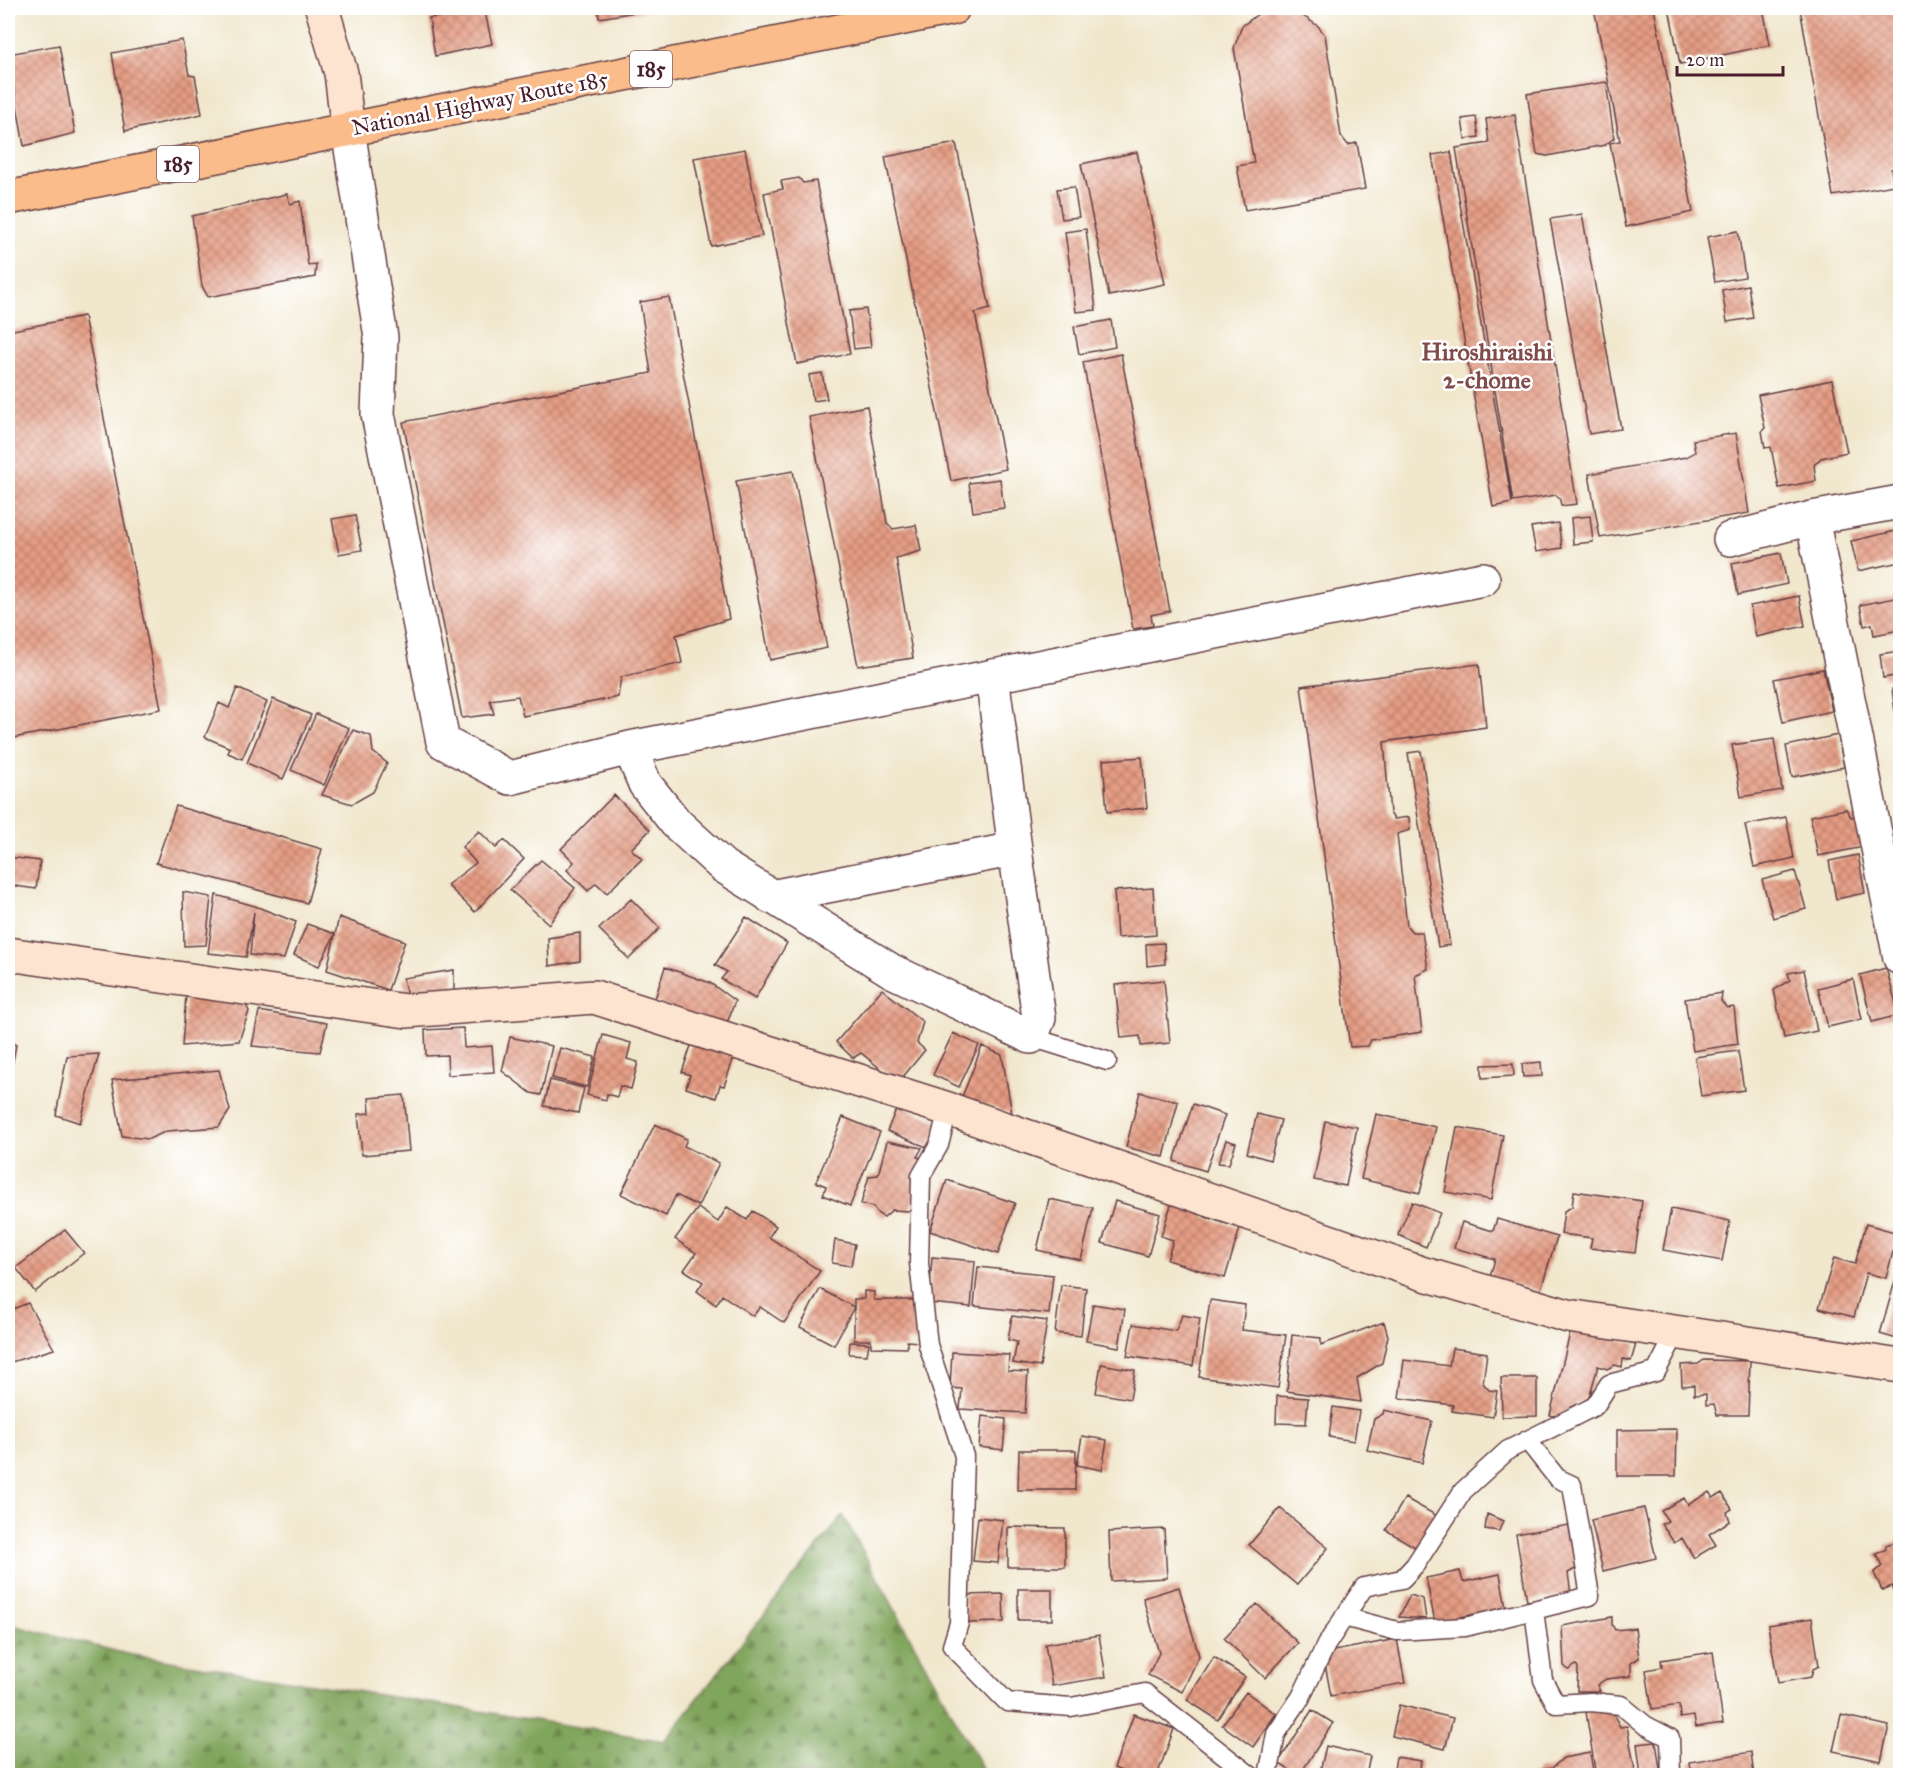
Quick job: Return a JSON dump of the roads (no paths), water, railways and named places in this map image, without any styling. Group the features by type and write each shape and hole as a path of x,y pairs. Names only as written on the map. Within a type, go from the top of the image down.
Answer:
{"highway":[{"name":"National Highway Route 185","path":"8,198 953,8"}],"street":[{"path":"322,8 340,74 381,337 378,414 442,742 510,778 630,748 1483,579"},
{"path":"1730,538 1812,518 1900,502"},
{"path":"1812,518 1900,958"},
{"path":"630,748 645,784 676,823 723,866 892,971 1030,1037 1040,1018 992,676"},
{"path":"771,897 1016,849"},
{"path":"8,954 406,1011 594,997 948,1109 1421,1273 1568,1316 1900,1366"}],"lane":[{"path":"1030,1037 1107,1061"},
{"path":"948,1109 939,1145 921,1176 919,1263 928,1345 964,1456 959,1623 952,1646 1007,1702 1071,1707 1145,1693 1251,1776"},
{"path":"1268,1776 1276,1734 1301,1697 1326,1645 1364,1587 1402,1579 1415,1565 1463,1491 1508,1450 1595,1406 1609,1384 1656,1372 1677,1331"},
{"path":"1344,1617 1397,1631 1465,1627 1590,1596 1572,1485 1557,1478 1527,1440"},
{"path":"1534,1610 1543,1680 1556,1704 1591,1702 1621,1705 1645,1725 1670,1738 1671,1776"}],"district":[{"name":"Hiroshiraishi 2-chome","path":"1487,366"}]}
